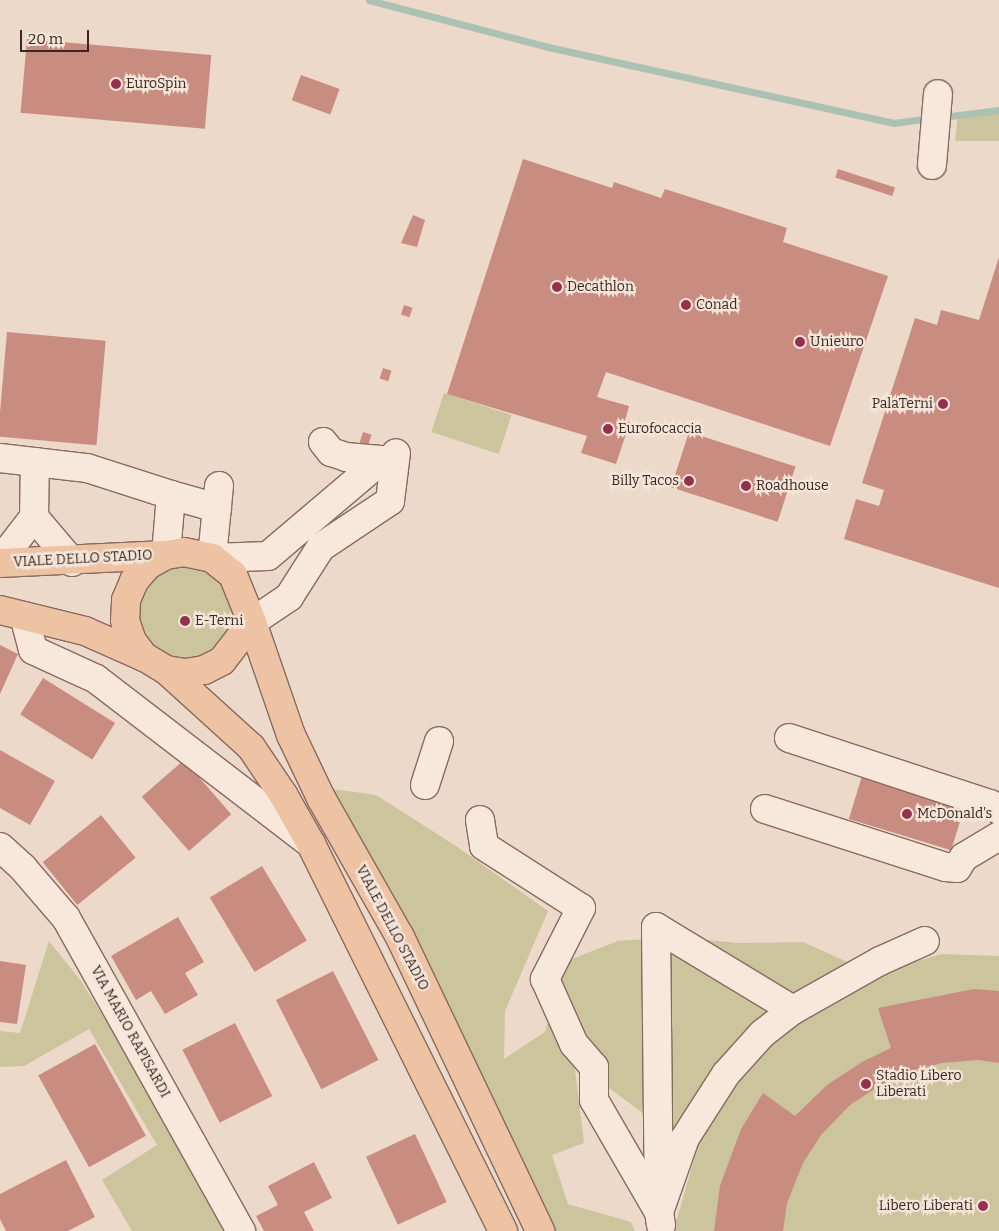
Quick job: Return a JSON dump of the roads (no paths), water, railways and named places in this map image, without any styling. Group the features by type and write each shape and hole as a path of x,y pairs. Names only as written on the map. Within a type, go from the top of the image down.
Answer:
{"main road":[{"path":"12,613 85,631 155,663 185,673 204,670 222,661 252,622 233,575 212,558 184,552 166,555 148,565 134,581 126,600 125,621 132,641 155,663 251,747 311,844 503,1231"},
{"name":"VIALE DELLO STADIO","path":"0,562 72,562 166,555"},
{"name":"VIALE DELLO STADIO","path":"252,622 291,735 321,798 400,937 540,1231"}],"street":[{"path":"932,164 938,94"},
{"path":"323,442 332,452 346,458 389,457"},
{"path":"0,458 87,468 171,496 218,497 212,558 268,556 389,457"},
{"path":"252,622 289,597 322,547 390,501 389,457"},
{"path":"0,562 34,518 35,462"},
{"path":"166,555 171,496"},
{"path":"34,518 72,562"},
{"path":"12,613 33,650 96,679 311,844"},
{"path":"790,738 990,804 999,810"},
{"path":"425,785 439,741"},
{"path":"765,809 957,868 970,870 999,854"},
{"path":"480,820 484,846 581,908 545,978 574,1044 594,1067 594,1100 661,1222"},
{"path":"957,868 964,857 999,836"},
{"name":"VIA MARIO RAPISARDI","path":"0,847 23,868 66,918 241,1231"},
{"path":"661,1222 656,927 793,1010"},
{"path":"661,1222 685,1138 726,1074 762,1034 793,1010 880,961 925,941"}],"waterway":[{"path":"369,0 548,47 894,123 929,118"},
{"path":"943,117 999,110"}],"place":[{"name":"EuroSpin","path":"116,84"},
{"name":"Decathlon","path":"557,287"},
{"name":"Conad","path":"686,305"},
{"name":"Unieuro","path":"800,342"},
{"name":"PalaTerni","path":"943,404"},
{"name":"Eurofocaccia","path":"608,429"},
{"name":"Billy Tacos","path":"689,481"},
{"name":"Roadhouse","path":"746,486"},
{"name":"E-Terni","path":"185,621"},
{"name":"McDonald's","path":"907,814"},
{"name":"Stadio Libero Liberati","path":"866,1084"},
{"name":"Libero Liberati","path":"983,1206"}]}
